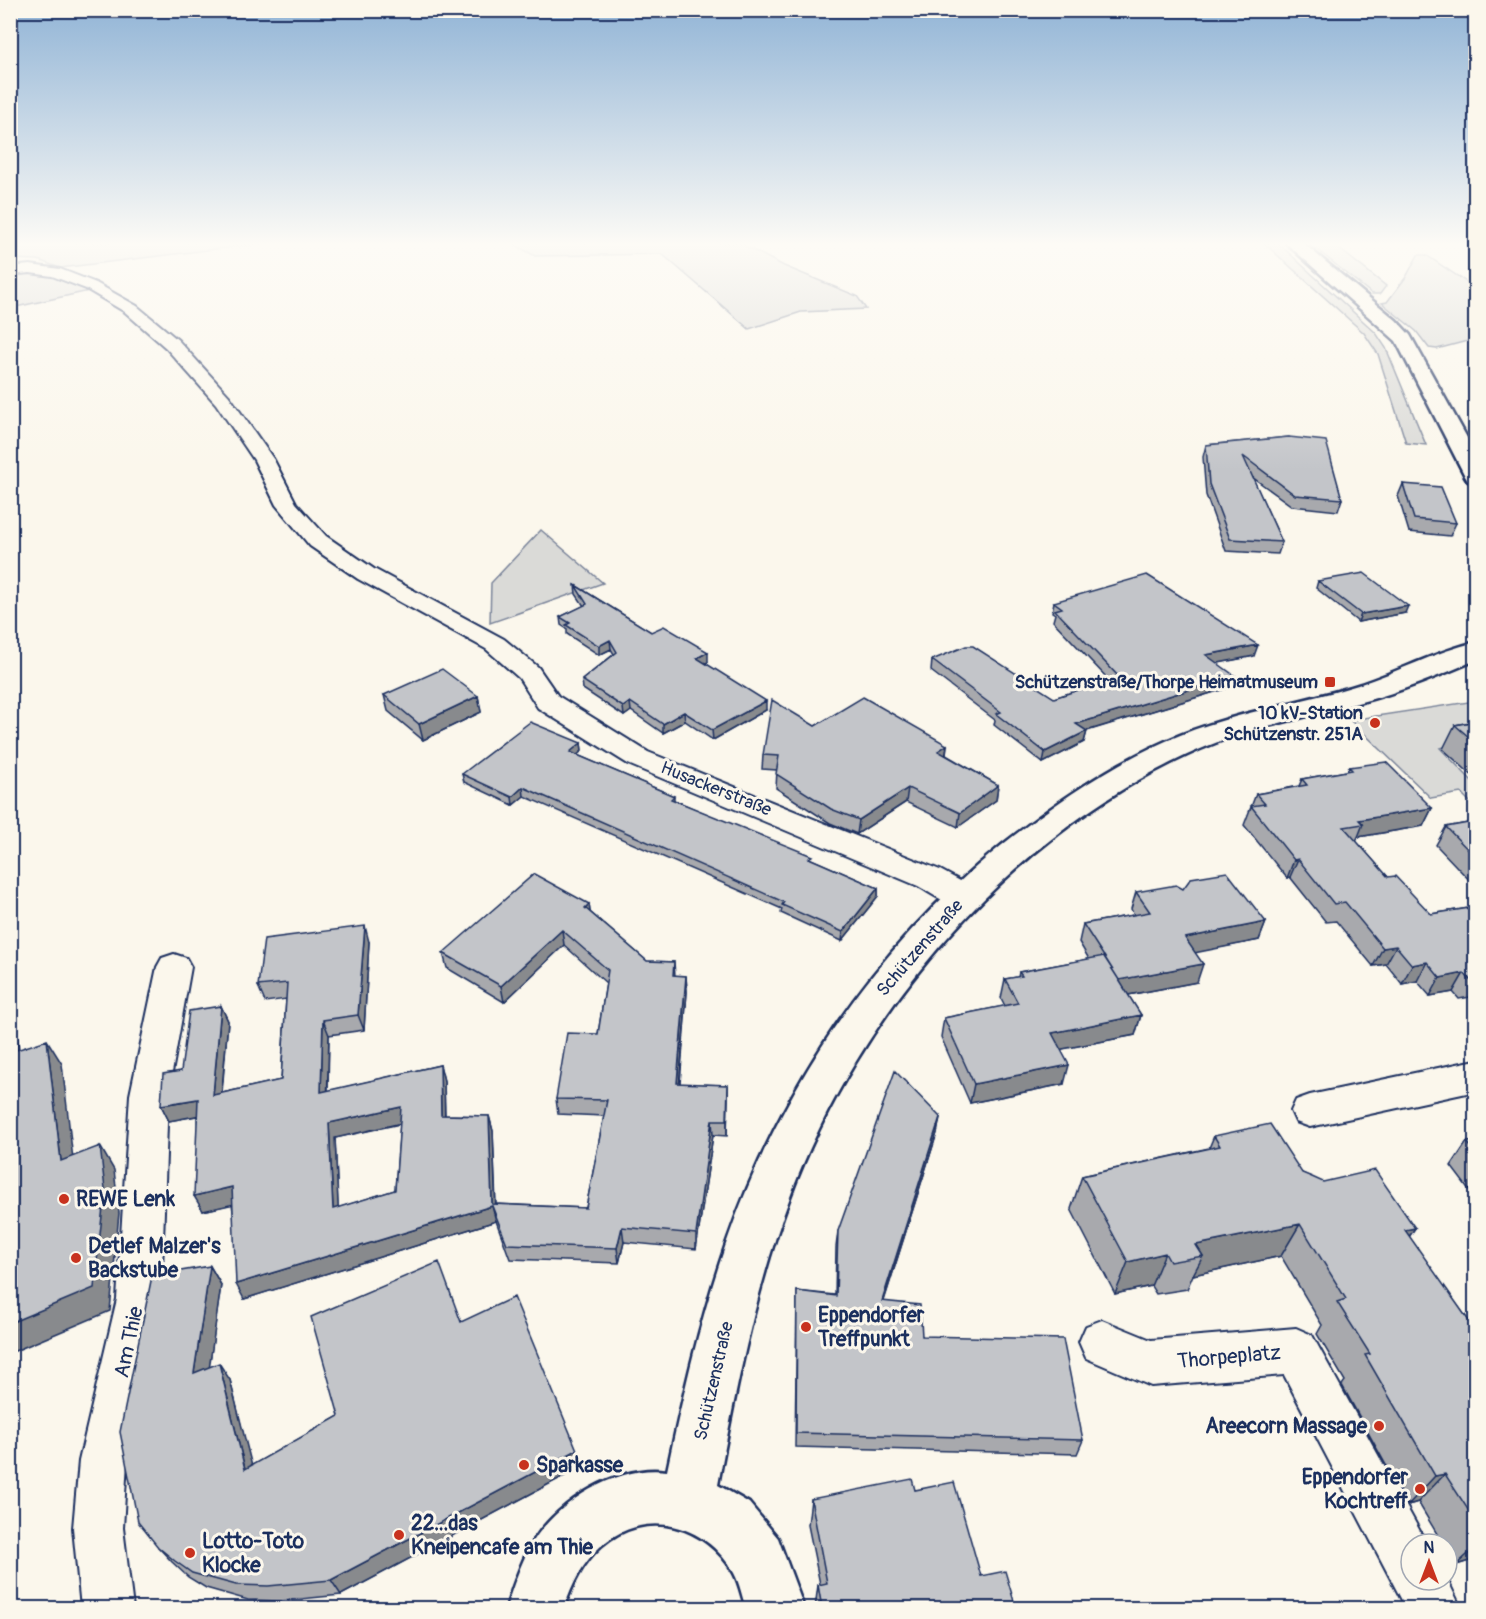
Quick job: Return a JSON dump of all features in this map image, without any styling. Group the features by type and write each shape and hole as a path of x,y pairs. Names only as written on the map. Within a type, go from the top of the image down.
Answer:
{"street":[{"name":"Husackerstraße","path":"142,319 172,344 223,400 264,460 287,505 318,541 366,574 495,644 529,673 548,702 638,758 929,878 964,897"},
{"path":"1384,319 1404,339 1476,476"},
{"name":"Schützenstraße","path":"688,1499 703,1424 734,1296 751,1240 789,1147 807,1107 849,1037 923,940 964,897 1058,819 1140,765 1200,737 1240,723 1355,695 1421,673 1476,650"},
{"name":"Am Thie","path":"107,1608 98,1528 103,1461 139,1299 149,1095 174,967"},
{"path":"1310,1112 1476,1075"},
{"name":"Thorpeplatz","path":"1102,1342 1151,1363 1296,1351 1399,1544"},
{"path":"535,1608 546,1576 558,1555 573,1536 608,1509 627,1501 648,1497 688,1499 724,1517 741,1532 764,1569 775,1608"},
{"path":"1425,1592 1435,1608"}],"shaded area":[{"path":"737,319 781,319 749,329"},
{"path":"1348,319 1360,319 1376,333 1386,348 1426,445 1406,443 1378,354 1364,333"},
{"path":"1401,319 1475,319 1475,339 1437,349 1429,348 1416,331"},
{"path":"541,530 603,583 490,623 491,583"},
{"path":"1475,701 1475,741 1440,748 1475,784 1475,807 1461,793 1431,798 1350,720"}],"building":[{"path":"1289,437 1326,441 1342,499 1295,495 1243,456 1282,542 1230,539 1209,484 1206,445"},
{"path":"1403,484 1441,487 1456,523 1414,519"},
{"path":"1364,573 1408,606 1361,614 1318,581"},
{"path":"1147,575 1258,645 1206,655 1235,676 1076,724 1087,731 1045,752 996,714 1001,712 932,660 966,646 973,646 1054,698 1119,677 1055,610 1062,608 1054,602"},
{"path":"575,585 651,632 664,626 708,652 697,658 766,701 712,730 684,712 663,724 630,702 623,707 582,680 617,652 610,640 599,646 566,625 570,623 560,617 587,604"},
{"path":"442,669 478,696 419,724 384,695"},
{"path":"863,697 947,745 938,751 998,785 960,813 908,788 859,820 831,809 776,774 779,756 763,755 772,700 815,726"},
{"path":"1476,721 1476,743 1455,725"},
{"path":"530,722 581,743 570,752 674,796 671,799 812,856 809,858 878,888 843,932 782,905 784,902 523,787 512,797 462,774"},
{"path":"1386,762 1432,808 1359,820 1363,824 1344,827 1388,877 1395,876 1431,914 1476,907 1476,980 1470,980 1464,973 1440,978 1427,962 1412,965 1396,946 1383,948 1345,902 1334,904 1298,859 1294,860 1251,806 1265,804 1256,794 1307,785 1302,779 1352,770 1349,767"},
{"path":"1473,818 1476,820 1476,858 1446,827 1468,823"},
{"path":"1227,872 1266,922 1185,938 1203,964 1119,980 1083,924 1150,912 1136,892 1176,885 1183,889 1191,878"},
{"path":"534,874 589,904 585,908 647,961 674,962 673,975 686,976 677,1083 728,1085 727,1120 712,1120 696,1234 622,1227 617,1248 507,1244 492,1206 236,1284 232,1187 194,1196 198,1099 161,1105 163,1074 181,1071 189,1011 221,1006 213,1095 281,1080 287,983 258,986 264,939 365,926 358,1015 323,1020 321,1092 440,1065 441,1115 489,1116 492,1204 586,1208 607,1100 556,1099 567,1033 598,1034 608,970 562,930 501,986 443,953","holes":["401,1107 395,1190 333,1209 329,1123"]},
{"path":"1104,956 1141,1015 1052,1033 1069,1065 974,1084 944,1018 1018,1003 1005,979 1022,976 1019,972"},
{"name":"REWE Lenk","path":"47,1040 61,1161 100,1146 105,1189 94,1288 10,1323 10,1052"},
{"path":"895,1071 940,1117 882,1301 920,1305 922,1336 1063,1339 1083,1440 796,1433 797,1291 836,1296 838,1231"},
{"path":"1270,1124 1302,1173 1323,1182 1375,1170 1415,1228 1405,1230 1476,1331 1476,1522 1445,1474 1435,1476 1365,1355 1370,1354 1337,1302 1346,1299 1300,1224 1196,1245 1203,1256 1170,1262 1165,1253 1128,1262 1082,1176 1220,1146 1214,1136"},
{"path":"1476,1141 1476,1153 1467,1142"},
{"path":"439,1262 461,1322 514,1297 577,1450 331,1580 268,1586 236,1585 192,1573 158,1547 138,1522 120,1432 152,1276 210,1266 194,1373 219,1363 245,1469 339,1416 311,1317"},
{"path":"912,1479 915,1490 954,1482 981,1576 1005,1571 1016,1608 822,1608 818,1585 827,1583 811,1499"}],"place":[{"name":"Schützenstraße/Thorpe Heimatmuseum","path":"1330,682"},
{"name":"10 kV-Station Schützenstr. 251A","path":"1375,723"},
{"name":"REWE Lenk","path":"64,1199"},
{"name":"Detlef Malzer's Backstube","path":"76,1258"},
{"name":"Eppendorfer Treffpunkt","path":"806,1327"},
{"name":"Areecorn Massage","path":"1379,1426"},
{"name":"Sparkasse","path":"524,1465"},
{"name":"Eppendorfer Kochtreff","path":"1420,1489"},
{"name":"22...das Kneipencafe am Thie","path":"399,1535"},
{"name":"Lotto-Toto Klocke","path":"190,1553"}]}
